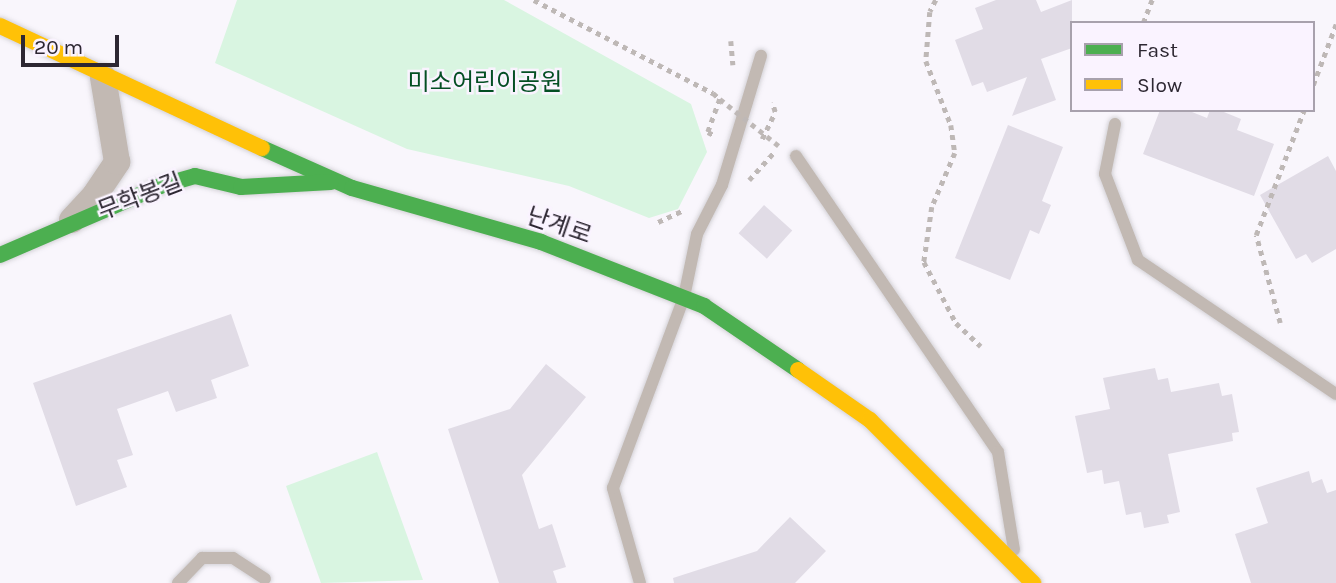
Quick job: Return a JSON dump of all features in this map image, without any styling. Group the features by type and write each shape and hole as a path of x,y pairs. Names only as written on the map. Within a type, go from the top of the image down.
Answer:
{"main road":[{"name":"난계로","path":"0,26 103,77 340,182 541,242 704,306 870,420 1033,583"},
{"name":"무학봉길","path":"0,255 195,176 241,187 340,182"}],"street":[{"name":"무학봉길","path":"67,226 96,195 117,162 103,77"}],"lane":[{"path":"640,583 613,488 684,297 697,234 722,185 761,56"},
{"path":"1115,124 1105,174 1138,260 1336,394"},
{"path":"796,156 998,452 1017,567"},
{"path":"178,583 202,558 233,558 265,579"}],"path":[{"path":"534,0 720,99 779,146 747,183"},
{"path":"936,0 930,12 926,61 951,125 955,152 932,207 924,262 956,323 981,345"},
{"path":"1144,21 1152,0"},
{"path":"1315,80 1336,24"},
{"path":"714,135 708,132 720,99"},
{"path":"1280,323 1256,234 1302,112"}],"green space":[{"name":"미소어린이공원","path":"237,0 504,0 691,104 707,152 678,209 649,218 569,186 407,149 215,63"},
{"path":"377,452 423,580 321,583 286,486"}],"building":[{"path":"996,0 1036,0 1041,12 1072,0 1070,49 1041,59 1056,100 1012,116 1027,77 987,92 983,82 972,86 955,40 983,29 975,8"},
{"path":"1159,112 1192,112 1207,118 1209,112 1224,112 1241,119 1237,130 1274,144 1254,196 1143,154"},
{"path":"1008,125 1063,147 1042,201 1051,205 1039,234 1030,230 1010,280 955,258"},
{"path":"1328,156 1336,171 1336,249 1312,263 1306,254 1296,259 1260,195"},
{"path":"764,205 792,230 767,259 739,233"},
{"path":"231,314 249,366 211,380 217,398 176,412 168,391 117,409 133,455 117,460 127,487 76,506 33,383"},
{"path":"546,364 586,397 522,475 539,529 552,524 566,567 553,571 557,583 499,583 448,429 510,409"},
{"path":"1155,368 1158,380 1168,378 1171,392 1219,383 1222,396 1232,394 1239,432 1232,433 1233,441 1168,454 1180,512 1167,515 1169,523 1144,528 1141,512 1126,515 1119,481 1104,484 1102,470 1087,473 1075,416 1110,409 1103,378"},
{"path":"1309,471 1312,483 1322,479 1327,493 1336,490 1336,583 1251,583 1235,534 1268,523 1256,488"},
{"path":"790,517 826,551 795,583 674,583 673,578 757,551"}],"traffic: fast":[{"path":"262,148 352,188 541,242 704,306 798,370"},
{"path":"0,255 160,186 195,176 241,187 331,182"}],"traffic: slow":[{"path":"0,26 262,148"},
{"path":"798,370 870,420 1033,583"}]}
